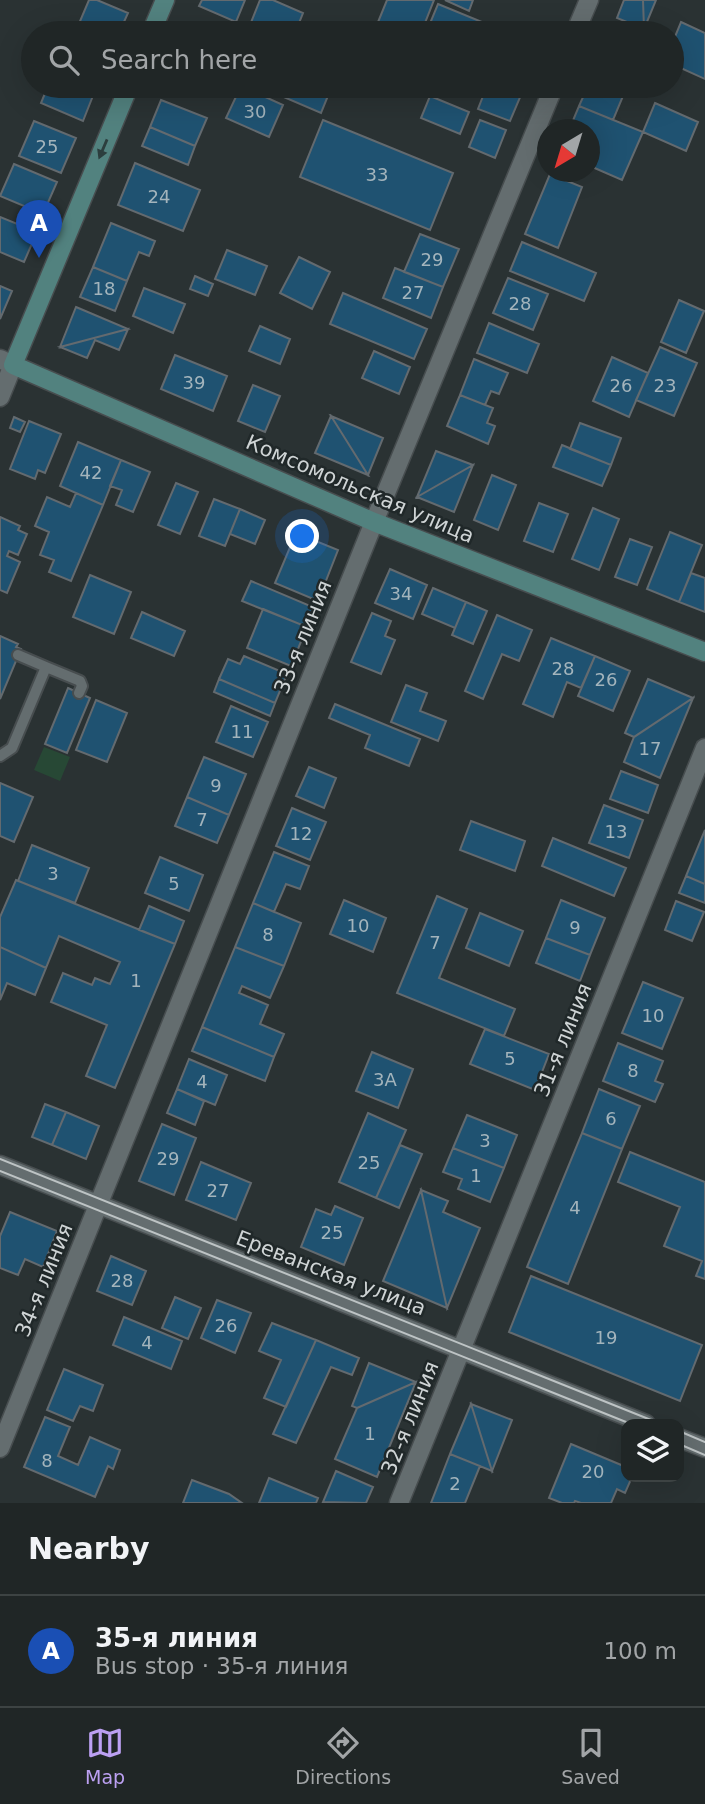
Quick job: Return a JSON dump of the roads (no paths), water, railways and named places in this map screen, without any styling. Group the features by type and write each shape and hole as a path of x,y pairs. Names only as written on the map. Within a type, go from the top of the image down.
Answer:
{"street":[{"path":"156,21 164,0"},
{"path":"580,21 589,0"},
{"path":"0,397 6,362 124,98"},
{"name":"33-я линия","path":"99,1207 374,522 549,98"},
{"name":"Комсомольская улица","path":"6,362 374,522 705,652"},
{"name":"31-я линия","path":"463,1350 705,748"},
{"name":"Ереванская улица","path":"0,1165 99,1207 634,1419"},
{"name":"34-я линия","path":"0,1448 99,1207"},
{"name":"32-я линия","path":"400,1503 463,1350"},
{"path":"684,1440 705,1448"}],"lane":[{"path":"18,655 80,681 82,686 79,693"},
{"path":"0,757 12,748 46,667"}],"tram line":[{"path":"0,1159 649,1419"},
{"path":"0,1171 621,1420"},
{"path":"684,1433 705,1442"},
{"path":"684,1446 705,1455"}],"place":[{"name":"35-я линия","path":"39,258"}]}
